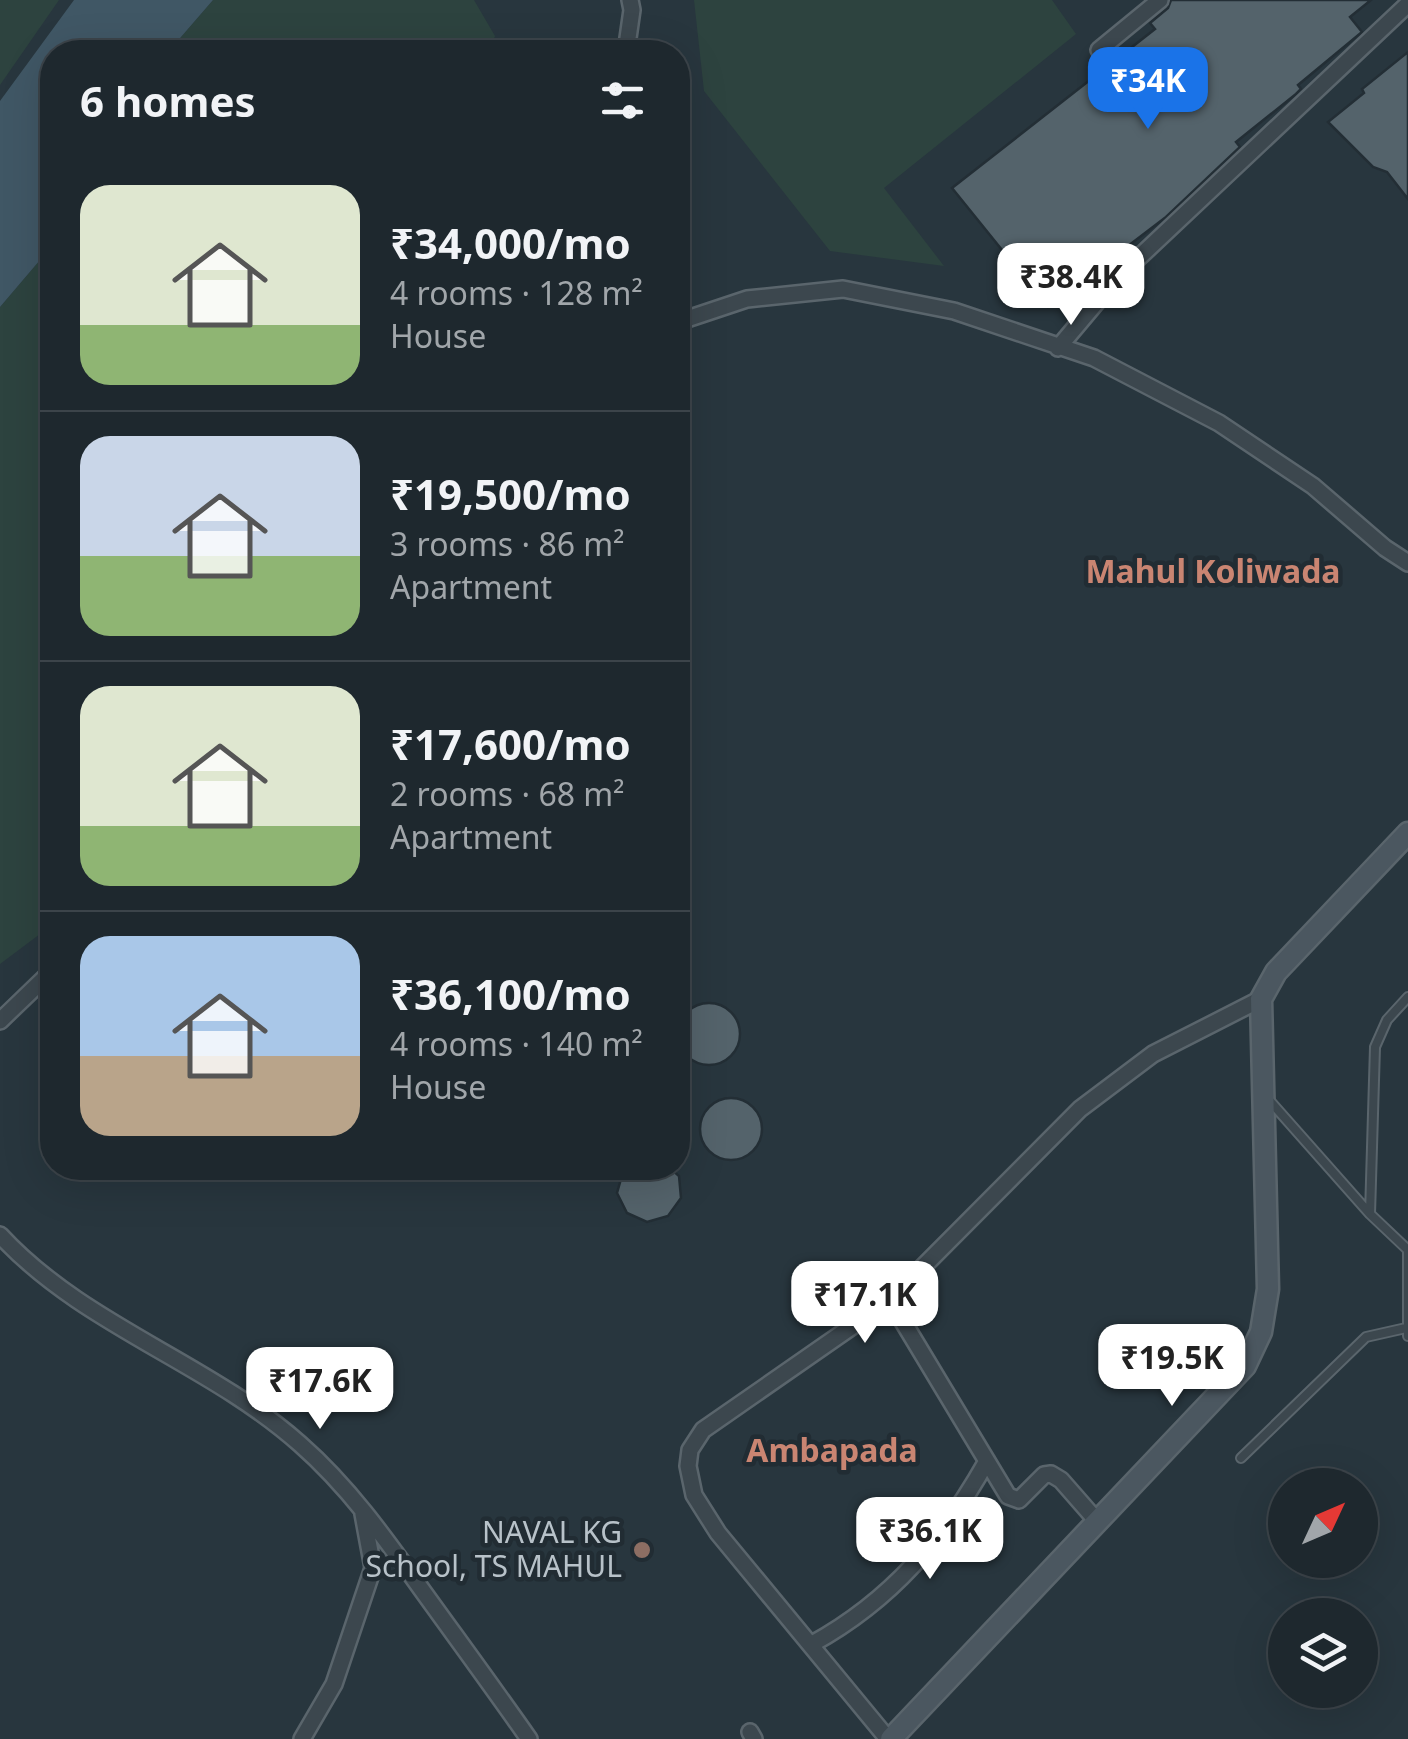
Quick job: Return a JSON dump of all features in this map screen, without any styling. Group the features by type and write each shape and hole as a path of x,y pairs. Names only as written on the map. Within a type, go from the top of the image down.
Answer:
{"street":[{"path":"628,40 630,0"},
{"path":"1098,50 1160,0"},
{"path":"1058,348 1116,279 1408,4"},
{"path":"690,318 748,299 843,288 954,312 1094,358 1219,423 1313,486 1408,563"},
{"path":"1260,998 1268,1289 1261,1332 1245,1366 889,1739 718,1533 694,1496 688,1466 690,1450 703,1430 890,1300 1080,1110 1153,1054 1260,998 1276,972 1408,833"},
{"path":"0,1021 40,983"},
{"path":"0,1234 22,1259 74,1300 242,1400 285,1432 362,1506 530,1739"},
{"path":"890,1300 1008,1496 1019,1500 1051,1474 1096,1520"},
{"path":"812,1644 882,1598 928,1552 966,1499 987,1461"},
{"path":"302,1739 334,1684 374,1568 362,1506"}],"lane":[{"path":"1370,1214 1375,1046 1388,1020 1408,996"},
{"path":"1241,1458 1366,1337 1407,1332 1408,1250 1370,1214 1265,1096"}],"green space":[{"path":"0,0 59,0 0,85"},
{"path":"213,0 474,0 495,36 494,40 178,40"},
{"path":"694,0 1052,0 1076,34 884,188 944,266 830,251 704,91"},
{"path":"40,260 40,934 0,964 0,307"}],"water":[{"path":"74,0 213,0 178,40 45,40"},
{"path":"40,46 40,260 0,307 0,101"}],"building":[{"path":"1171,0 1371,0 1350,17 1362,32 1298,85 1301,89 1296,94 1236,142 1240,147 1166,217 1048,307 952,188 1155,29 1150,23 1168,8"},
{"path":"1408,52 1408,199 1387,172 1373,167 1328,122"},
{"path":"709,1003 721,1005 738,1022 738,1046 731,1056 709,1065 690,1058 690,1010"},
{"path":"731,1098 753,1107 762,1129 753,1151 731,1160 709,1151 700,1129 709,1107"},
{"path":"621,1180 679,1180 681,1198 668,1216 647,1222 627,1213 617,1193"}],"place":[{"name":"NAVAL KG School, TS MAHUL","path":"642,1550"}],"district":[{"name":"Mahul Koliwada","path":"1213,572"},
{"name":"Ambapada","path":"832,1451"}]}
